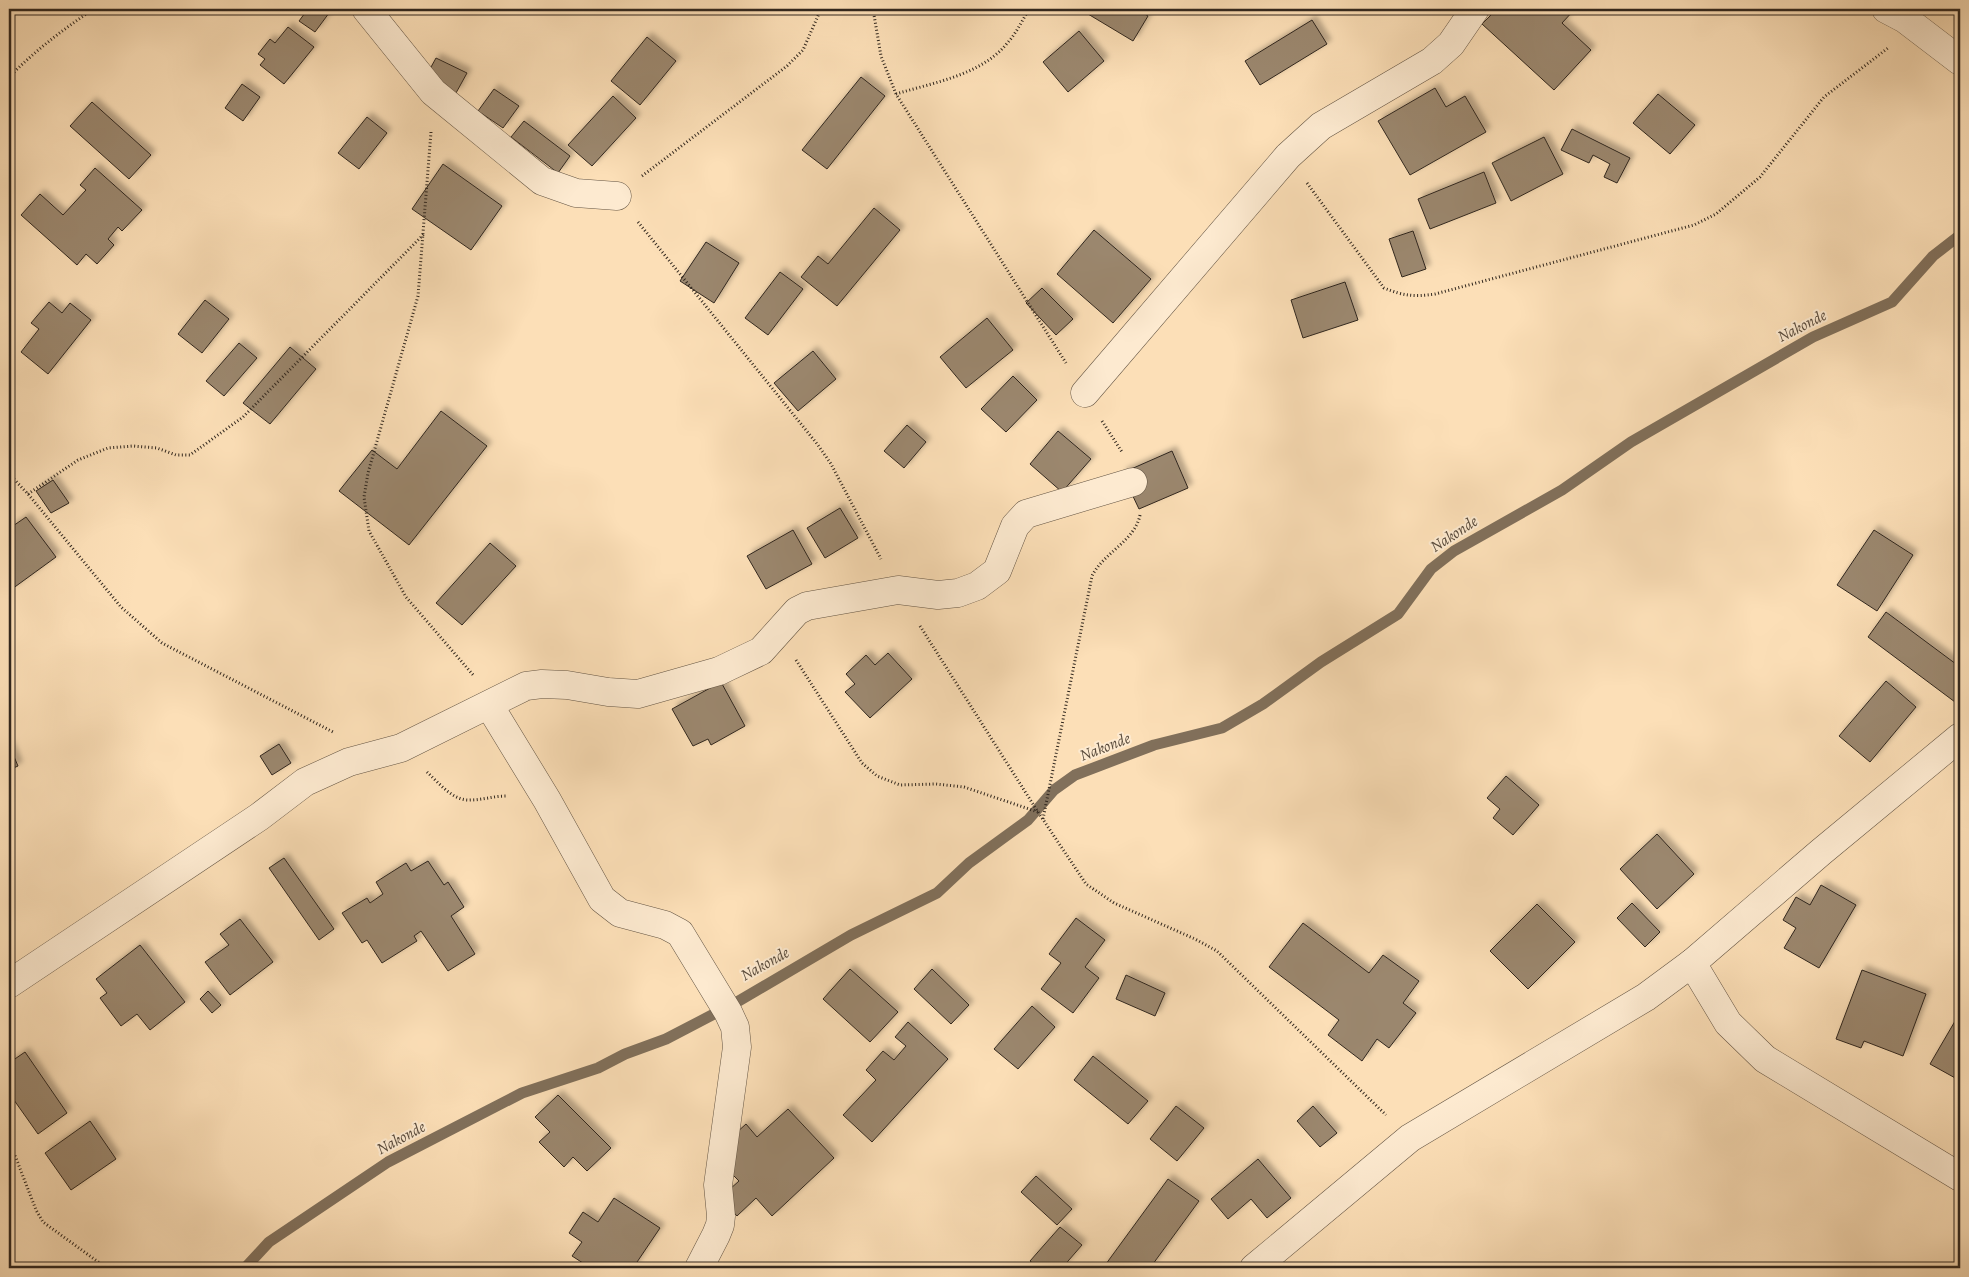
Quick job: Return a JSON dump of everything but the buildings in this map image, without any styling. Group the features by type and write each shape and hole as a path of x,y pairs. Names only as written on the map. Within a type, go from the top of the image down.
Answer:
{"street":[{"path":"366,9 433,92 542,181 576,193 617,196"},
{"path":"1085,394 1288,156 1321,126 1432,61 1452,44 1475,9"},
{"path":"1886,9 1915,27 1960,61"},
{"path":"9,984 259,818 305,782 349,762 390,751 493,704 526,686 542,684 567,685 624,694 638,694 719,671 742,662 761,651 797,611 807,606 898,590 938,595 958,593 977,586 997,570 1015,526 1026,514 1132,482"},
{"path":"493,704 602,899 620,912 665,925 680,933 735,1027 737,1047 718,1185 721,1216 716,1235 699,1268"},
{"path":"1254,1268 1410,1138 1646,997 1692,964 1821,852 1960,738"},
{"path":"1692,964 1728,1023 1765,1059 1960,1177"}],"path":[{"path":"9,77 63,28 94,9"},
{"path":"821,9 803,50 787,66 617,196 818,445 831,464 898,590 1038,812 1086,884 1114,904 1195,938 1217,951 1410,1138"},
{"path":"873,9 881,56 896,94 1124,455 1141,509 1136,529 1096,568 1092,576 1043,819"},
{"path":"896,94 971,70 993,57 1009,41 1030,9"},
{"path":"1288,156 1384,288 1402,296 1436,294 1694,225 1716,214 1768,168 1824,97 1915,27"},
{"path":"433,92 418,296 368,473 364,497 369,531 406,597 493,704"},
{"path":"28,494 78,460 108,448 133,446 157,448 176,456 190,455 243,417 424,234"},
{"path":"9,474 28,494 121,607 162,643 390,751 462,799 506,796 547,800"},
{"path":"778,632 862,763 877,776 900,785 936,784 964,787 1038,812"},
{"path":"9,1143 33,1205 43,1222 101,1264 113,1268"}],"waterway":[{"name":"Nakonde","path":"245,1268 269,1242 388,1162 522,1093 598,1068 625,1054 666,1039 737,1002 851,935 937,893 969,863 1028,820 1054,790 1075,775 1154,745 1222,728 1263,704 1321,662 1398,614 1431,569 1454,551 1562,490 1631,442 1813,337 1892,302 1933,256 1960,235"}]}
